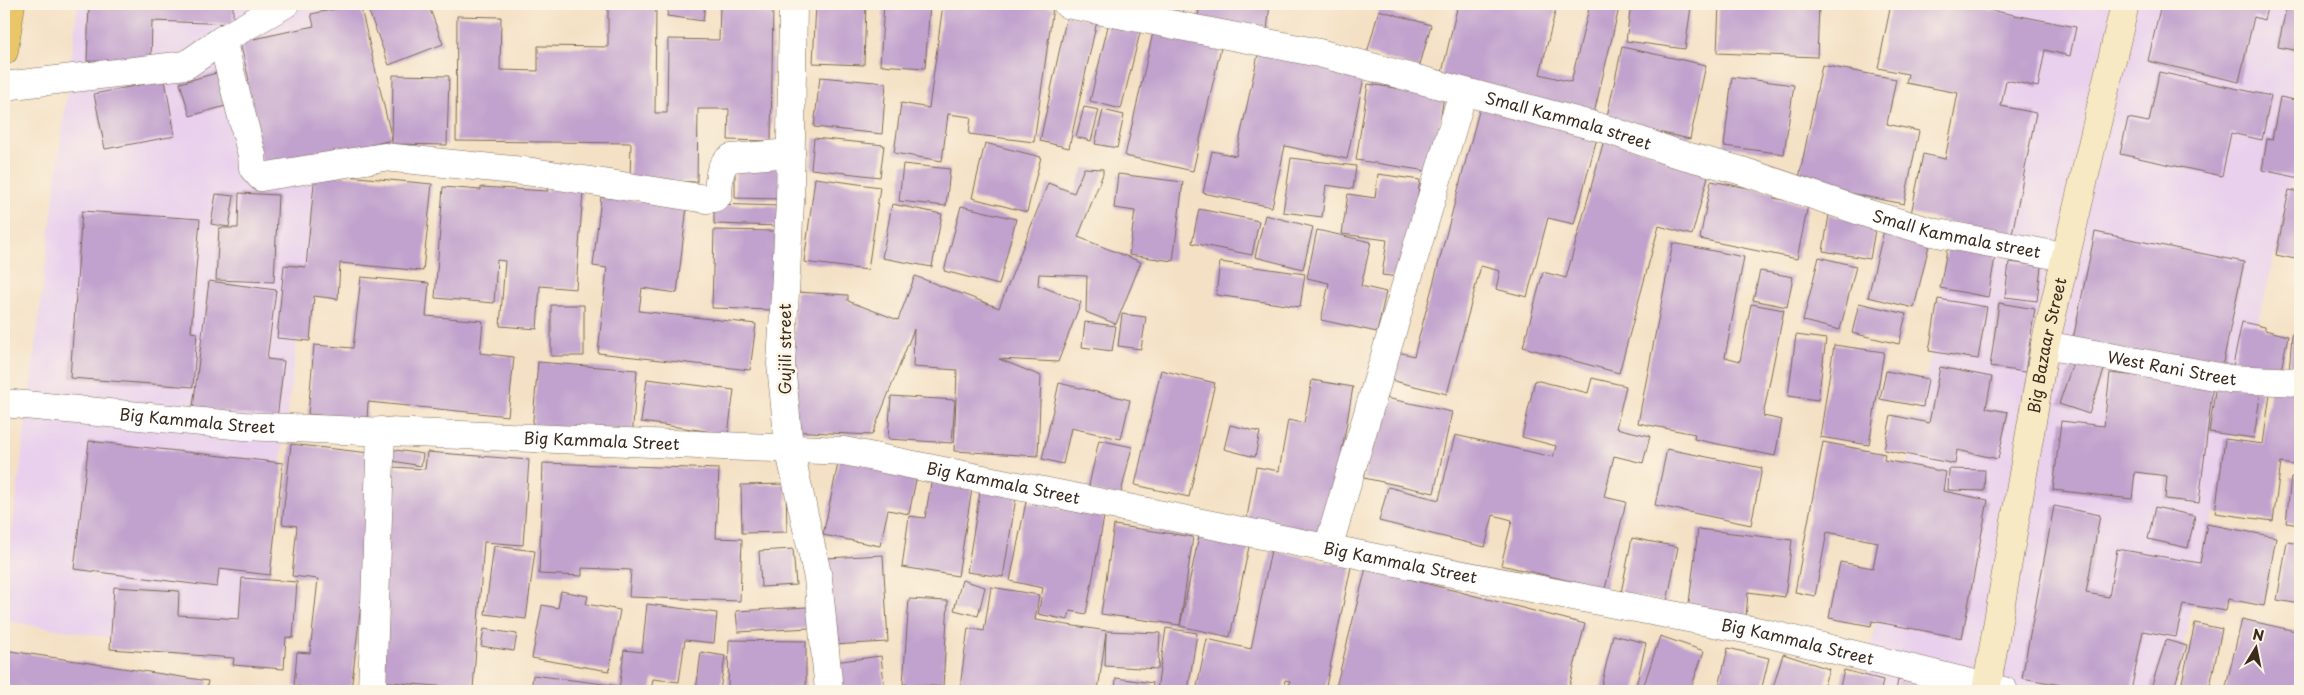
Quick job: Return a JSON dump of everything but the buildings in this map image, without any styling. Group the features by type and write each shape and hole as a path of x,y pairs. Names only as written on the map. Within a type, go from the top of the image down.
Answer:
{"main road":[{"path":"4,51 11,4"}],"street":[{"path":"4,86 186,66 222,40 285,4"},
{"name":"Gujili street","path":"793,4 791,153 781,364 789,447 818,578 829,691"},
{"name":"Small Kammala street","path":"1067,4 1319,53 1606,130 1675,153 1738,170 1869,214 1932,232 2065,258"},
{"name":"Big Bazaar Street","path":"1992,690 2045,345 2125,4"},
{"path":"222,40 252,155 253,168 260,177 384,157 533,172 706,199 714,198 718,194 720,171 725,161 731,158 791,153"},
{"path":"1328,548 1463,92"},
{"name":"West Rani Street","path":"2045,345 2230,379 2300,382"},
{"name":"Big Kammala Street","path":"4,403 244,426 789,447 844,451 1761,632 1992,690"},
{"path":"372,691 381,431"}],"shaded area":[{"path":"78,4 341,4 255,660 4,621 4,597"},
{"path":"2002,4 2300,4 2300,147 2172,691 1862,691"}]}
